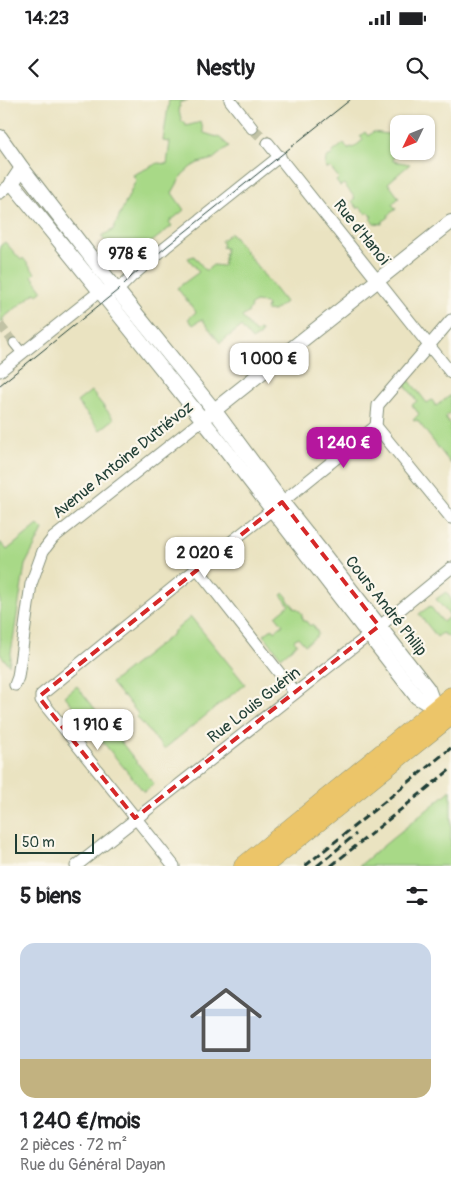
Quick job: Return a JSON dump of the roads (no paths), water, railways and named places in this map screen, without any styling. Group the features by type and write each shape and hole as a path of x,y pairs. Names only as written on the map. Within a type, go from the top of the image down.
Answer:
{"main road":[{"path":"242,866 451,696"},
{"path":"264,866 451,716"}],"street":[{"path":"230,100 252,128"},
{"name":"Cours André Philip","path":"0,137 22,168 214,410 277,506"},
{"name":"Rue d'Hanoï","path":"268,143 451,372"},
{"path":"0,370 100,291 118,290 166,247 280,156"},
{"path":"0,193 12,183 22,168"},
{"name":"Cours André Philip","path":"12,183 202,420 277,506 374,630 428,689 435,708"},
{"name":"Avenue Antoine Dutriévoz","path":"14,685 18,677 31,584 43,551 53,538 451,222"},
{"path":"451,320 378,405 376,426 451,518"},
{"path":"14,343 22,353"},
{"path":"174,866 41,700 42,694 376,426"},
{"path":"197,568 295,693"},
{"name":"Rue Louis Guérin","path":"76,866 451,568"}],"tunnel":[{"path":"252,128 268,143"},
{"path":"0,325 14,343"}],"tram line":[{"path":"0,385 118,290 166,247 350,100"}],"railway":[{"path":"305,866 451,748"},
{"path":"331,866 451,769"},
{"path":"317,866 356,834"}]}
